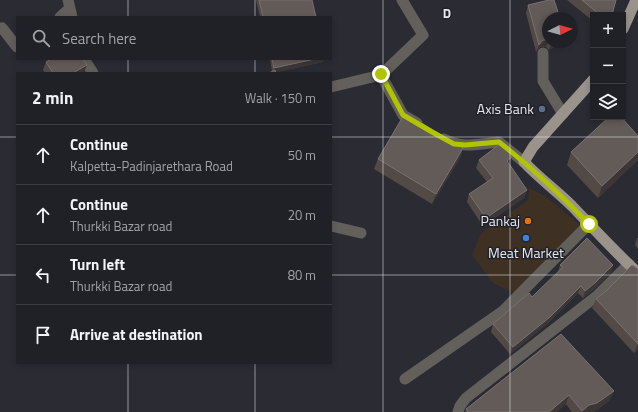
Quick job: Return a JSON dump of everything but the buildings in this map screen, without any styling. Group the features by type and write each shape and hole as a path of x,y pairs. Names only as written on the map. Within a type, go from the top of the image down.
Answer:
{"main road":[{"path":"626,22 636,0"},
{"path":"590,83 533,147 524,162 571,205 638,273"}],"street":[{"path":"332,86 381,74 423,35 402,0"},
{"path":"61,16 70,8"},
{"path":"0,29 2,28 16,46"},
{"path":"543,53 543,81 563,114"},
{"path":"85,60 92,72"},
{"path":"381,74 403,115 426,129"},
{"path":"437,135 454,144 465,145 499,142 524,162"},
{"path":"405,379 503,311 589,224"},
{"path":"332,226 361,233"},
{"path":"458,412 460,406 466,398 598,295 629,264"}],"shaded area":[{"name":"Meat Market","path":"529,188 545,196 584,228 516,294 493,283 472,255 481,233 528,200"}],"place":[{"name":"Axis Bank","path":"542,109"},
{"name":"Pankaj","path":"528,221"},
{"name":"Meat Market","path":"526,238"}],"route":[{"path":"381,74 403,115 454,144 465,145 499,142 524,162 571,205 589,224"}]}
